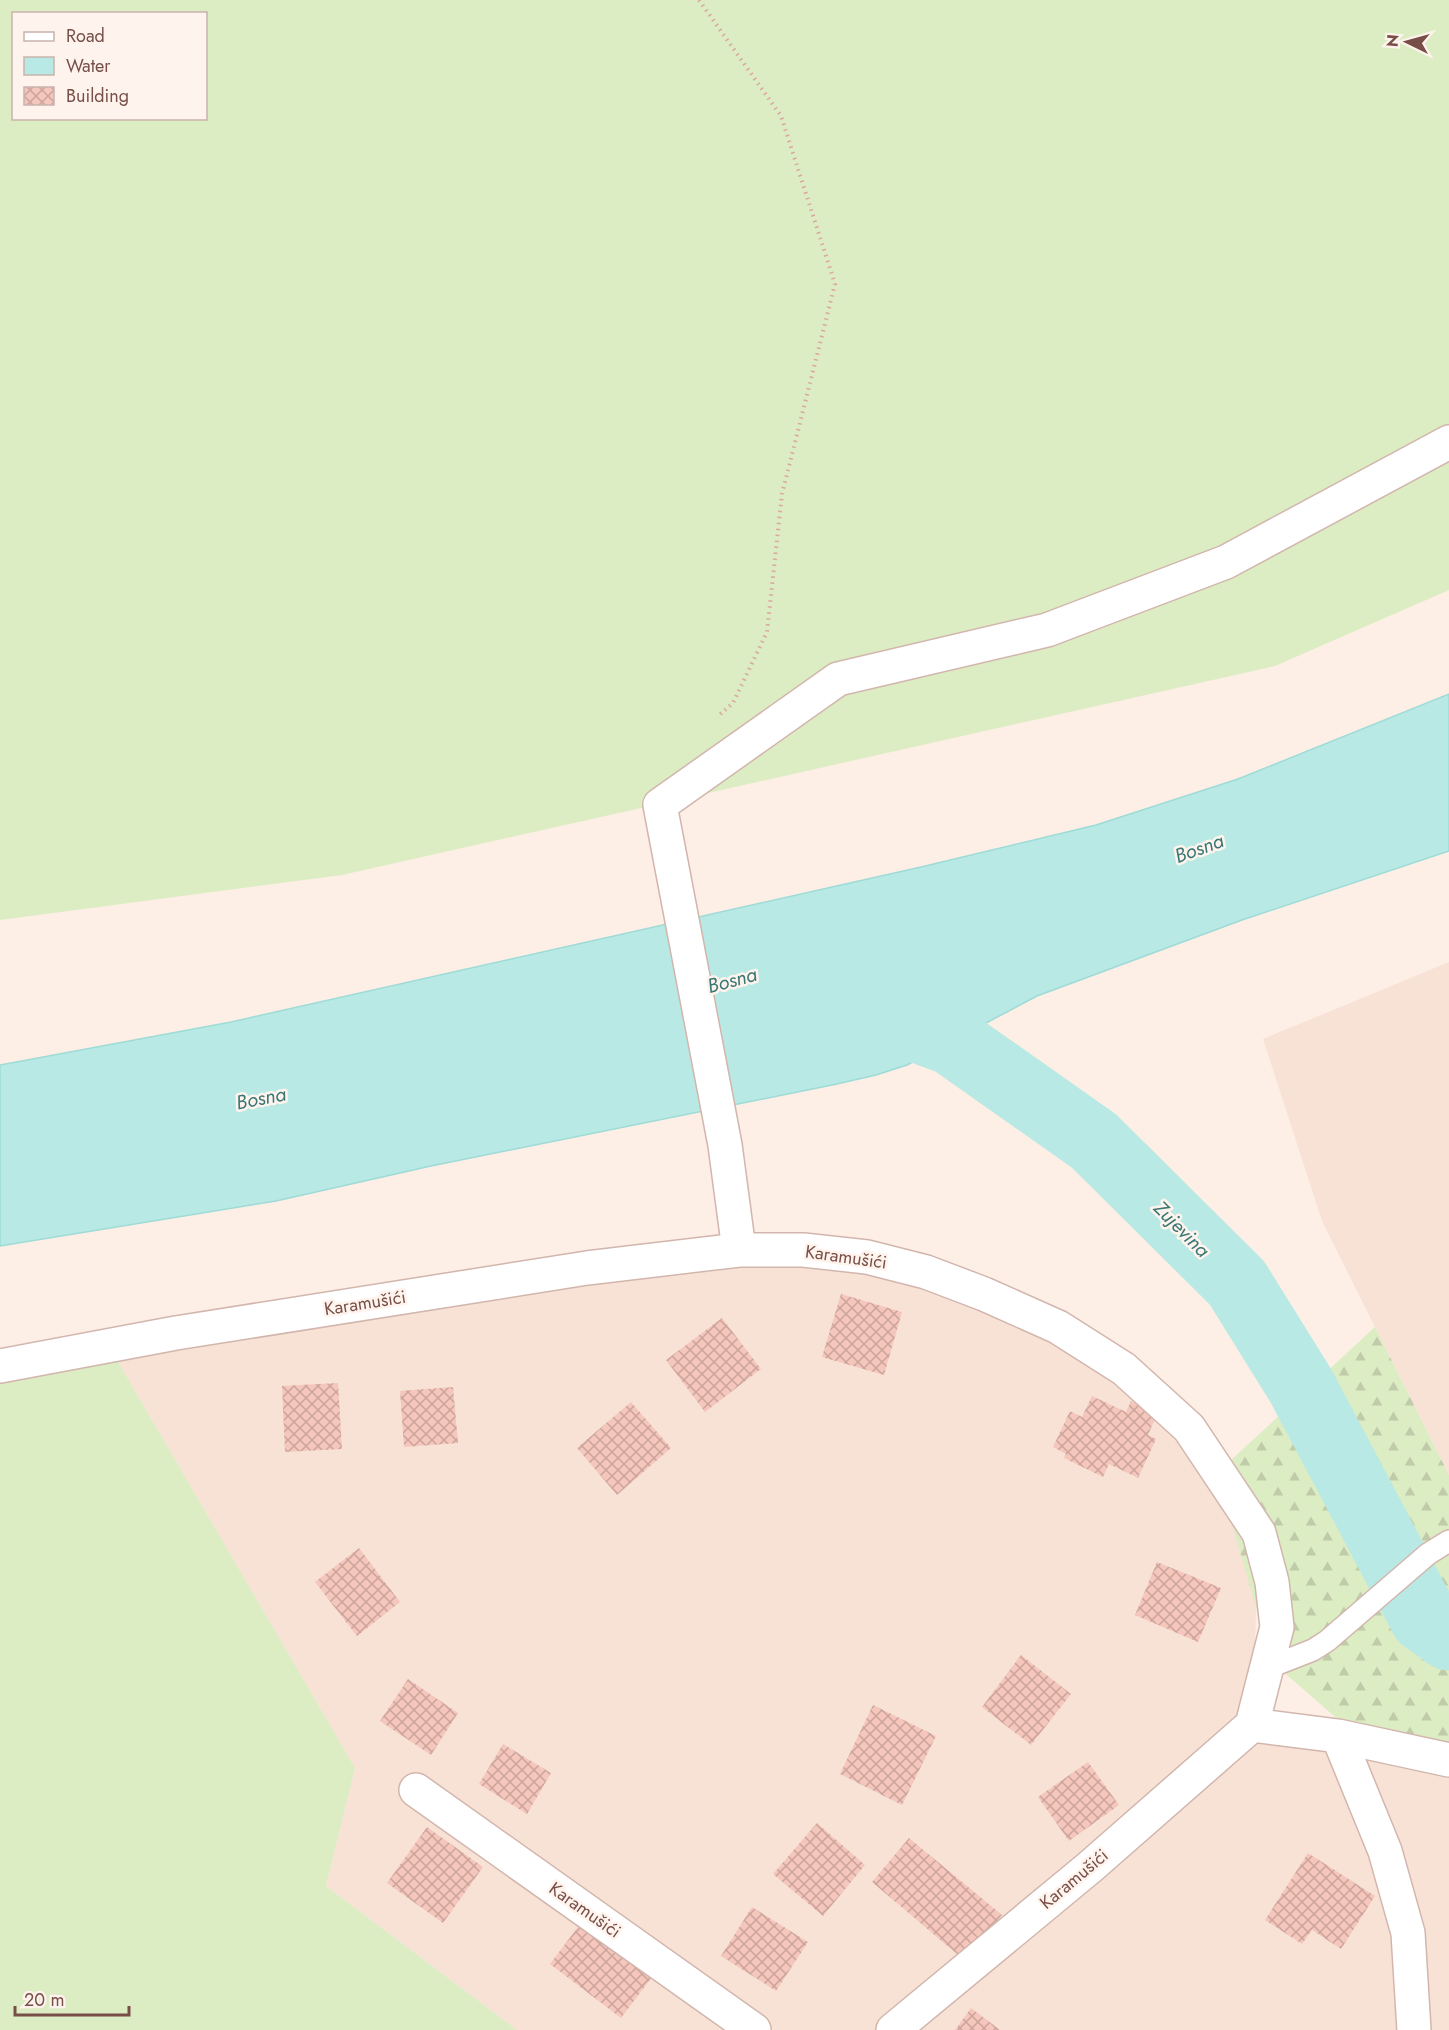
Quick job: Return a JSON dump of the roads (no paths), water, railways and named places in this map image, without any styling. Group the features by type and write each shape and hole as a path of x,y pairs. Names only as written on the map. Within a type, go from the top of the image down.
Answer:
{"street":[{"path":"739,1250 725,1145 660,805 838,679 1047,630 1226,562 1449,442"},
{"name":"Karamušići","path":"0,1366 176,1333 587,1268 739,1250 803,1250 867,1257 926,1272 984,1294 1058,1327 1124,1369 1189,1428 1259,1533 1272,1582 1277,1627 1252,1725 1090,1867 893,2030"},
{"path":"1252,1725 1338,1736 1449,1760"},
{"path":"1338,1736 1385,1851 1408,1933 1414,2030"},
{"name":"Karamušići","path":"416,1790 754,2030"}],"lane":[{"path":"1267,1668 1313,1650 1327,1641 1428,1554 1449,1541"}],"water":[{"name":"Bosna","path":"1449,694 1449,851 1242,920 1037,996 907,1065 837,1084 431,1166 276,1201 0,1246 0,1065 231,1022 921,867 1096,825 1238,779"}],"waterway":[{"name":"Zujevina","path":"863,1008 952,1041 1094,1141 1237,1283 1301,1386 1424,1618 1449,1636"}]}
